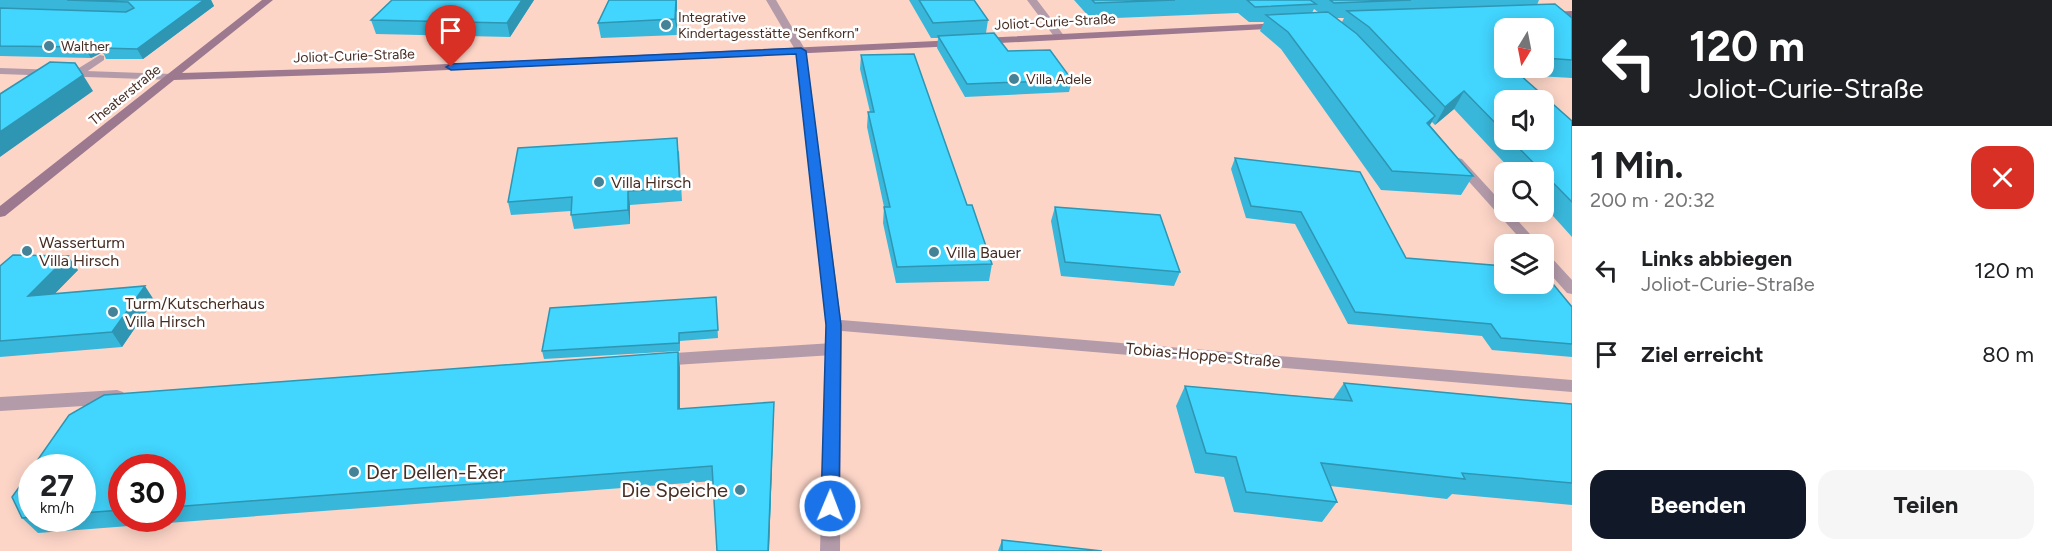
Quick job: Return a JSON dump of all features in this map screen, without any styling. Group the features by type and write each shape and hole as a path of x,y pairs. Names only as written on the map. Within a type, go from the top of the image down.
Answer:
{"main road":[{"name":"Theaterstraße","path":"0,213 268,0"},
{"path":"1537,15 1572,14"},
{"name":"Joliot-Curie-Straße","path":"172,76 395,70 1289,25"}],"street":[{"path":"771,0 801,51 834,325 830,551"},
{"path":"1032,0 1060,37"},
{"path":"78,73 100,58"},
{"name":"Joliot-Curie-Straße","path":"0,71 172,76"},
{"path":"36,84 53,72"},
{"path":"1447,150 1523,234"},
{"path":"1554,269 1572,289"},
{"name":"Tobias-Hoppe-Straße","path":"834,325 1572,386"},
{"path":"642,361 833,349"},
{"path":"0,405 131,396"}],"building":[{"path":"67,0 204,0 137,49 100,48 100,44 94,42 84,47 0,46 0,8 126,12 134,8 128,2"},
{"path":"392,0 522,0 507,23 371,20"},
{"path":"609,0 676,0 675,19 598,23"},
{"path":"919,0 974,0 988,20 933,23"},
{"path":"1092,0 1175,0 1095,3"},
{"path":"1247,0 1310,0 1316,4 1255,7"},
{"path":"1330,0 1411,0 1334,3"},
{"path":"1555,4 1572,18 1572,60 1554,59 1554,18 1494,18 1494,78 1523,78 1537,90 1494,90 1494,122 1464,91 1445,107 1369,27 1347,11"},
{"path":"1328,12 1357,34 1435,116 1427,123 1473,176 1392,171 1288,32 1266,15"},
{"path":"994,33 1008,51 1050,50 1072,80 967,84 938,36"},
{"path":"914,54 967,205 972,205 992,264 897,267 884,207 890,207 868,112 874,112 861,55"},
{"path":"50,62 75,63 83,75 0,132 0,94"},
{"path":"1554,105 1572,121 1572,202 1554,184 1554,162 1533,162 1521,150 1554,150"},
{"name":"Villa Hirsch","path":"677,138 680,188 628,191 628,210 571,215 572,197 508,202 518,148"},
{"path":"1235,158 1360,172 1406,258 1494,265 1494,294 1554,294 1554,285 1572,307 1572,344 1501,338 1491,324 1355,312 1301,212 1251,206"},
{"path":"1055,207 1160,215 1180,272 1065,262"},
{"path":"13,255 68,256 28,296 145,286 112,332 0,341 0,266"},
{"path":"716,297 718,330 679,333 679,343 542,351 550,308"},
{"path":"678,352 678,409 774,402 768,551 717,551 712,466 186,506 186,454 108,454 108,511 96,512 96,454 42,454 69,415 104,395"},
{"path":"1344,383 1572,404 1572,483 1462,473 1465,479 1321,463 1337,502 1246,492 1236,457 1206,453 1185,386 1352,401"},
{"path":"18,489 18,510 12,497"},
{"path":"1002,540 1102,551 1002,551"}],"place":[{"name":"Integrative Kindertagesstätte \"Senfkorn\"","path":"666,25"},
{"name":"Walther","path":"49,46"},
{"name":"Villa Adele","path":"1014,79"},
{"name":"Villa Hirsch","path":"599,182"},
{"name":"Wasserturm Villa Hirsch","path":"27,251"},
{"name":"Villa Bauer","path":"934,252"},
{"name":"Turm/Kutscherhaus Villa Hirsch","path":"113,312"},
{"name":"Der Dellen-Exer","path":"354,472"},
{"name":"Die Speiche","path":"740,490"}],"route":[{"path":"451,67 801,51 834,325 830,506"}]}
